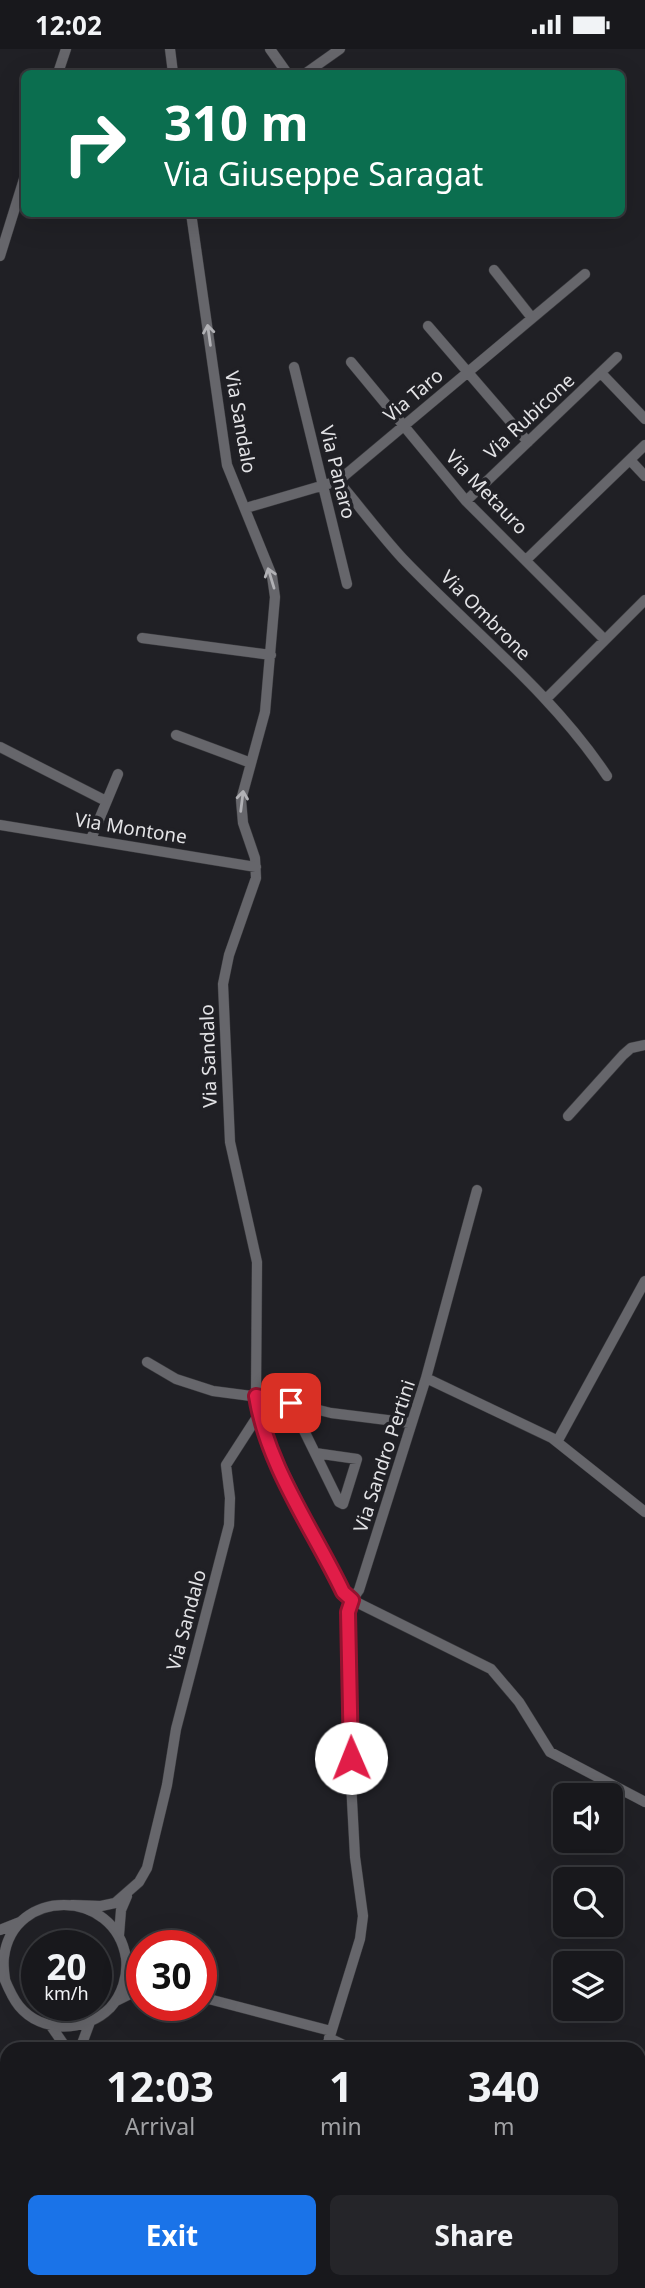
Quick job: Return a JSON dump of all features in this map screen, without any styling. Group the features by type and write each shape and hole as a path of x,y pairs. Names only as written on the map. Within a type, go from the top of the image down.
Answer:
{"street":[{"path":"59,70 66,49"},
{"path":"170,49 173,70"},
{"path":"270,49 285,70"},
{"path":"310,70 340,49"},
{"path":"0,256 21,189"},
{"name":"Via Sandalo","path":"119,1935 121,1910 144,1875 152,1849 176,1729 229,1525 231,1506 226,1465 259,1414 256,1396 257,1262 230,1142 227,1032 223,997 229,955 253,889 256,867 240,812 265,712 274,585 227,464 192,217"},
{"path":"494,270 532,318"},
{"name":"Via Taro","path":"246,508 338,481 585,274"},
{"path":"428,326 528,442"},
{"name":"Via Rubicone","path":"466,501 617,357"},
{"name":"Via Metauro","path":"351,362 466,501 606,640"},
{"name":"Via Panaro","path":"294,367 346,585"},
{"path":"601,373 645,419"},
{"path":"527,559 645,445"},
{"path":"630,460 645,476"},
{"name":"Via Ombrone","path":"338,481 402,558 546,699 588,747 607,776"},
{"path":"546,699 645,600"},
{"path":"142,638 271,655"},
{"path":"176,735 251,763"},
{"path":"0,747 106,801"},
{"path":"91,839 118,774"},
{"name":"Via Montone","path":"0,825 256,867"},
{"path":"568,1116 623,1055 631,1048 645,1045"},
{"path":"426,1378 477,1190"},
{"path":"557,1442 645,1281"},
{"path":"147,1362 162,1372 201,1388 256,1396 331,1413 411,1423"},
{"name":"Via Sandro Pertini","path":"328,2042 360,1939 363,1916 355,1857 351,1782 348,1612 359,1590 426,1378 557,1442 645,1512"},
{"path":"291,1403 315,1453 339,1502 343,1504 357,1459 315,1453"},
{"path":"259,1414 302,1512 343,1592 352,1600 491,1669 519,1702 550,1752 645,1802"},
{"path":"0,1930 47,1907 109,1905 132,1890"},
{"path":"73,1905 91,1910 107,1920 119,1935 126,1952"},
{"path":"5,1979 4,1958 10,1937 23,1920"},
{"path":"115,2003 124,1985 127,1966 124,1947"},
{"path":"0,1968 11,1995 21,2009 51,2026 71,2027 90,2022 126,1995"},
{"path":"217,2002 330,2035 341,2042"},
{"path":"83,2042 90,2022"},
{"path":"51,2026 62,2042"}],"route":[{"path":"291,1403 256,1396 262,1424 285,1478 343,1592 352,1600 348,1612 351,1758"}]}
